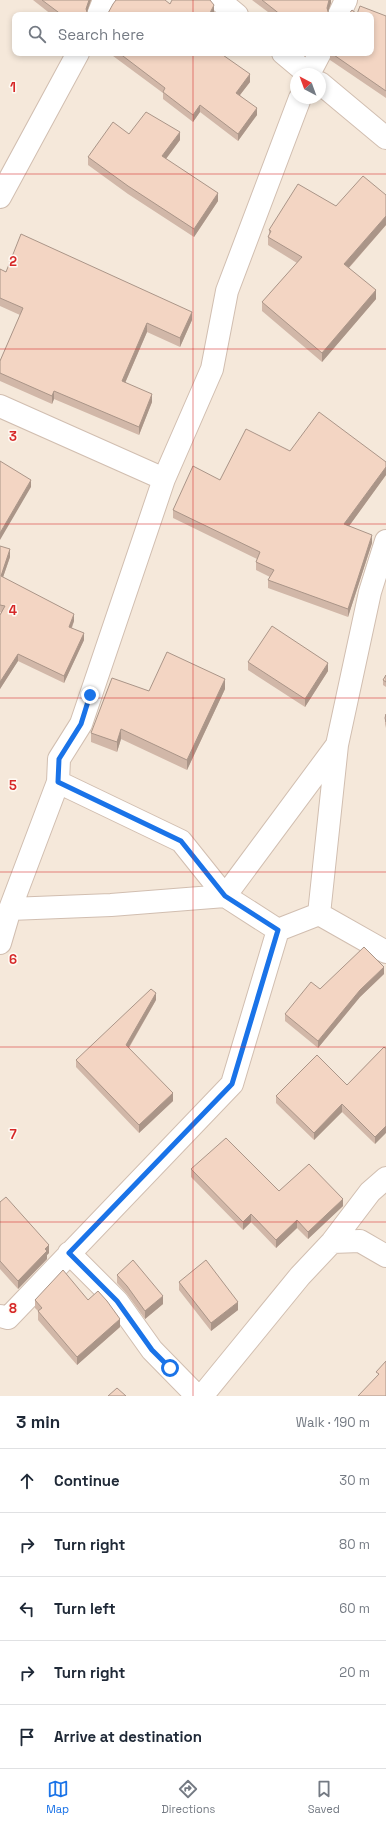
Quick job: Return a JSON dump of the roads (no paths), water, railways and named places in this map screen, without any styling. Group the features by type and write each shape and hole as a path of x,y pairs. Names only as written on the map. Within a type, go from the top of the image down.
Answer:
{"street":[{"path":"99,12 104,0"},
{"path":"219,0 233,12"},
{"path":"340,12 346,0"},
{"path":"0,197 76,56"},
{"path":"287,56 302,68"},
{"path":"312,68 318,56"},
{"path":"326,89 386,138"},
{"path":"0,943 10,909 58,782 59,759 81,724 164,479 212,369 227,291 298,104"},
{"path":"0,406 164,479"},
{"path":"319,914 337,745 370,592 386,542"},
{"path":"10,909 111,905 225,896 337,745"},
{"path":"58,782 181,841 225,896 278,930"},
{"path":"278,930 319,914"},
{"path":"319,914 386,952"},
{"path":"0,1316 8,1318 232,1084 278,930"},
{"path":"202,1396 300,1276 332,1242 370,1192 386,1178"},
{"path":"332,1242 360,1240 386,1256"},
{"path":"69,1253 117,1301 152,1350 197,1396"}]}
